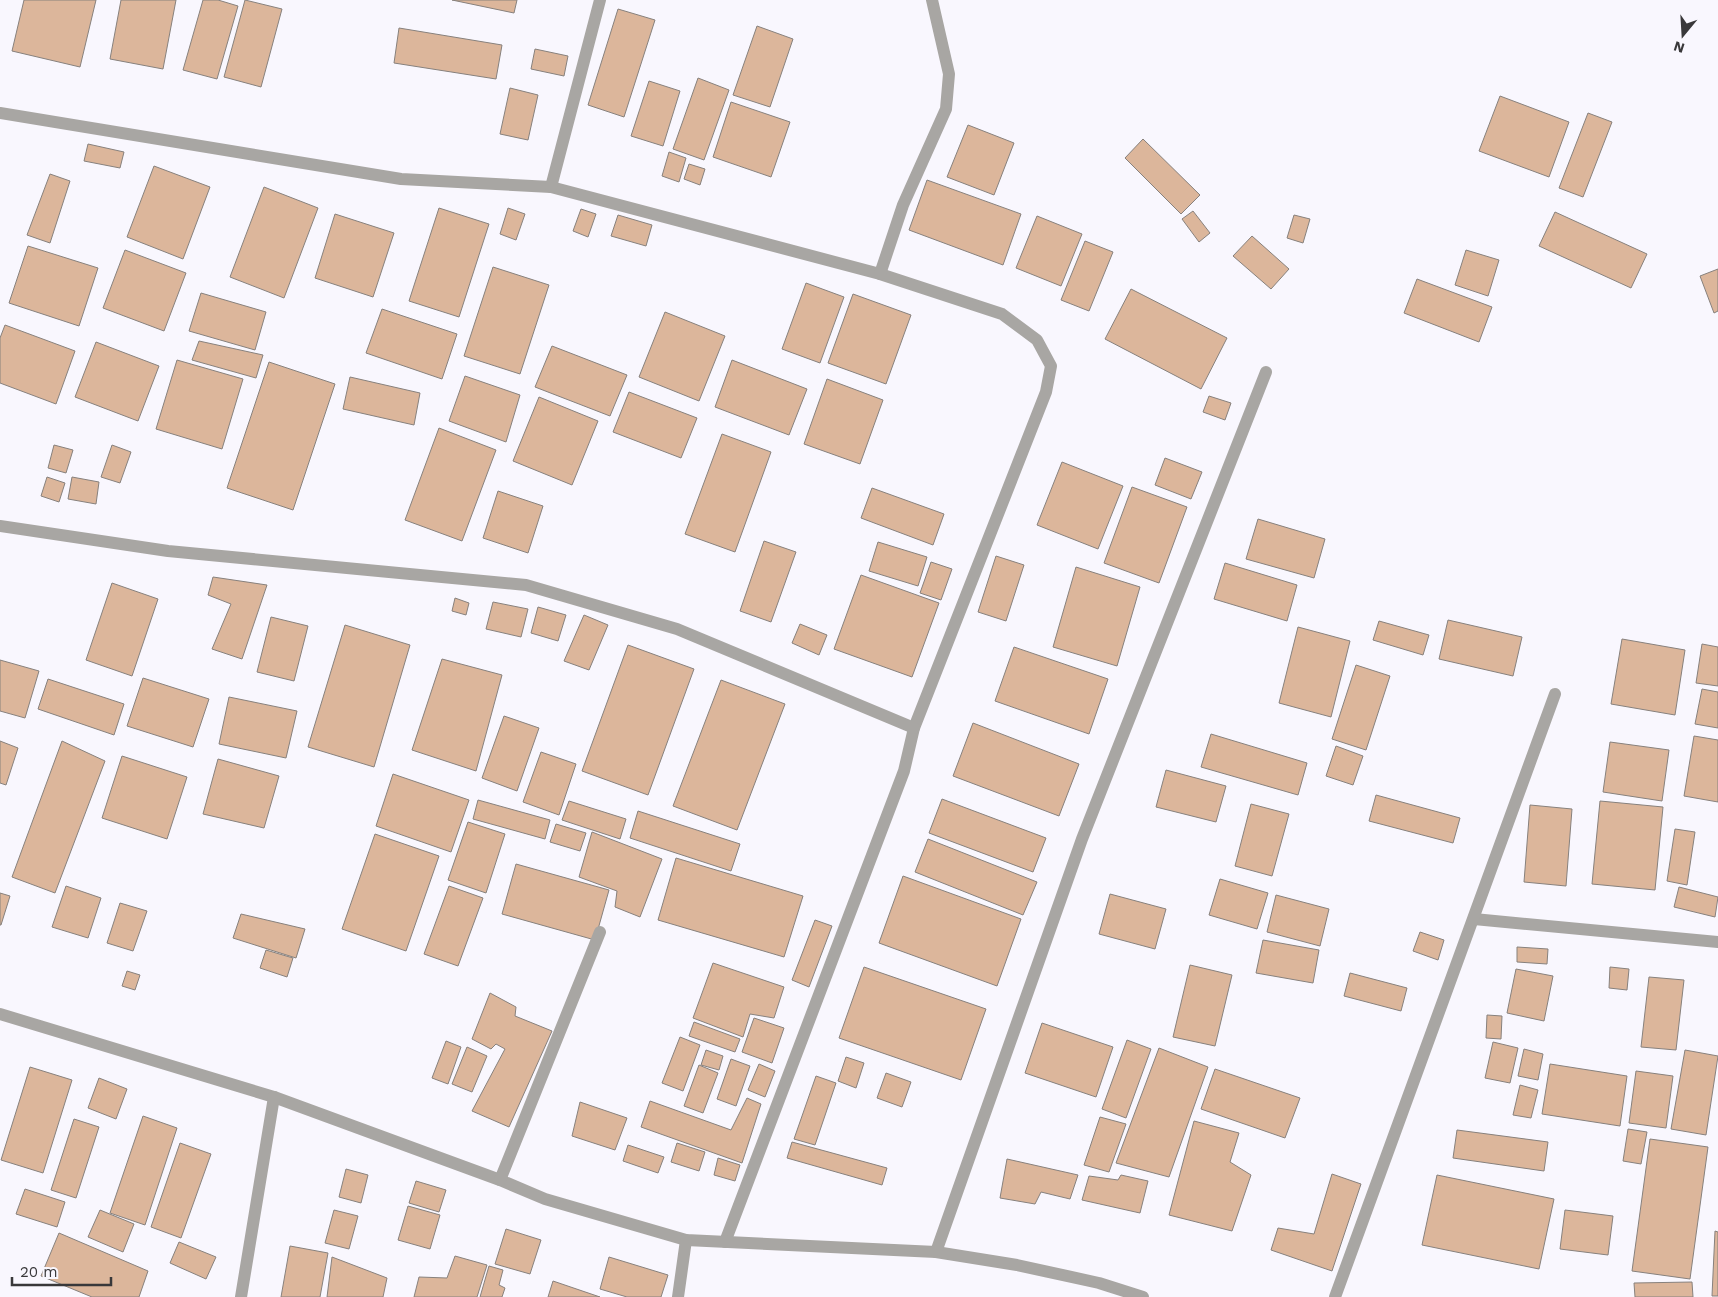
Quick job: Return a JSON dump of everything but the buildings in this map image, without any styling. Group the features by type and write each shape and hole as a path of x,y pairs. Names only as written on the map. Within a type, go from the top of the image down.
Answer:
{"street":[{"path":"551,187 600,0"},
{"path":"880,274 903,205 946,109 949,74 932,0"},
{"path":"0,113 402,179 551,187 880,274 1002,314 1037,340 1051,366 1046,392 914,728 904,771 726,1242"},
{"path":"936,1252 1082,839 1266,372"},
{"path":"0,526 168,551 526,585 677,630 914,728"},
{"path":"1335,1297 1555,694"},
{"path":"1474,919 1718,942"},
{"path":"500,1180 600,932"},
{"path":"0,1014 274,1097 500,1180 546,1199 686,1240 936,1252 1016,1265 1098,1283 1143,1297"},
{"path":"241,1297 274,1097"},
{"path":"678,1297 686,1240"}]}
